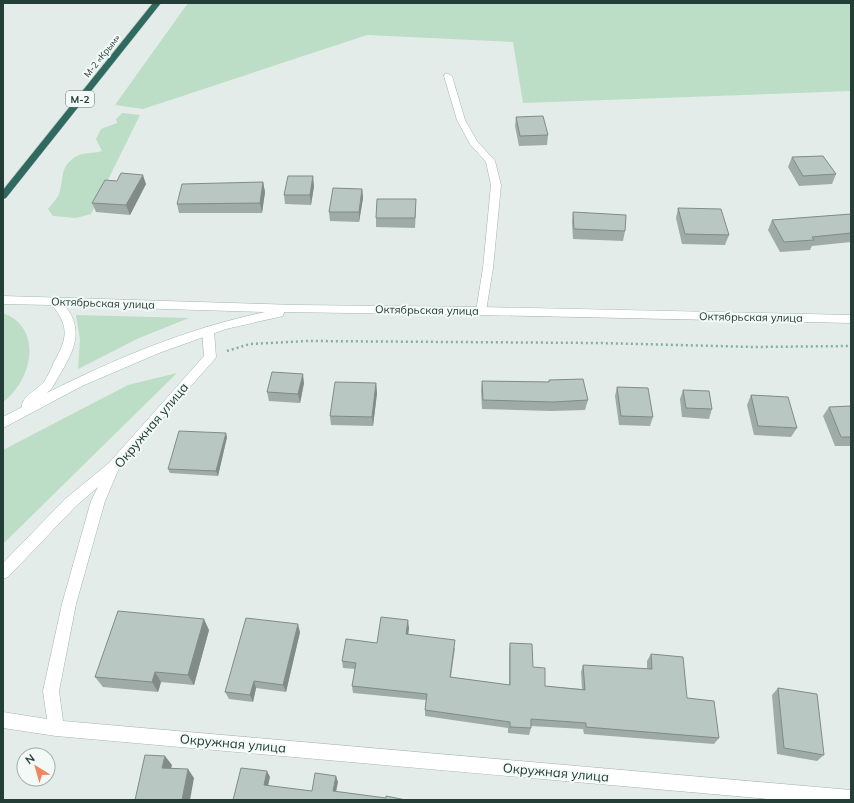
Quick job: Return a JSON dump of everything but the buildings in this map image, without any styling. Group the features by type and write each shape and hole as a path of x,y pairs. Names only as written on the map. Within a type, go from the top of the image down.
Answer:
{"highway":[{"name":"М-2 «Крым»","path":"3,196 157,3"}],"main road":[{"path":"448,76 461,120 473,142 490,161 496,185 488,268 481,311"},
{"name":"Октябрьская улица","path":"3,300 297,309 481,311 851,319"},
{"path":"8,420 48,385 68,348 70,332 67,316 55,301"},
{"path":"8,420 71,386 156,350 208,331 297,309"},
{"path":"208,331 210,357"},
{"name":"Окружная улица","path":"210,357 116,463 98,501 69,604 51,691 56,728 851,798"},
{"path":"3,573 70,503 116,463"},
{"path":"3,720 56,728"}],"path":[{"path":"210,357 250,344 308,340 600,343 755,347 851,346"}],"green space":[{"path":"188,3 851,3 851,91 523,103 513,42 367,35 143,109 115,105"},
{"path":"122,113 140,115 91,214 76,218 53,216 48,209 59,193 65,167 79,155 102,151 96,139 101,129 117,123 116,119"},
{"path":"3,313 16,320 24,330 29,342 29,355 27,369 21,381 13,393 3,402"},
{"path":"76,315 189,318 139,338 78,369 80,339"},
{"path":"177,373 3,544 3,450 128,385"}]}
